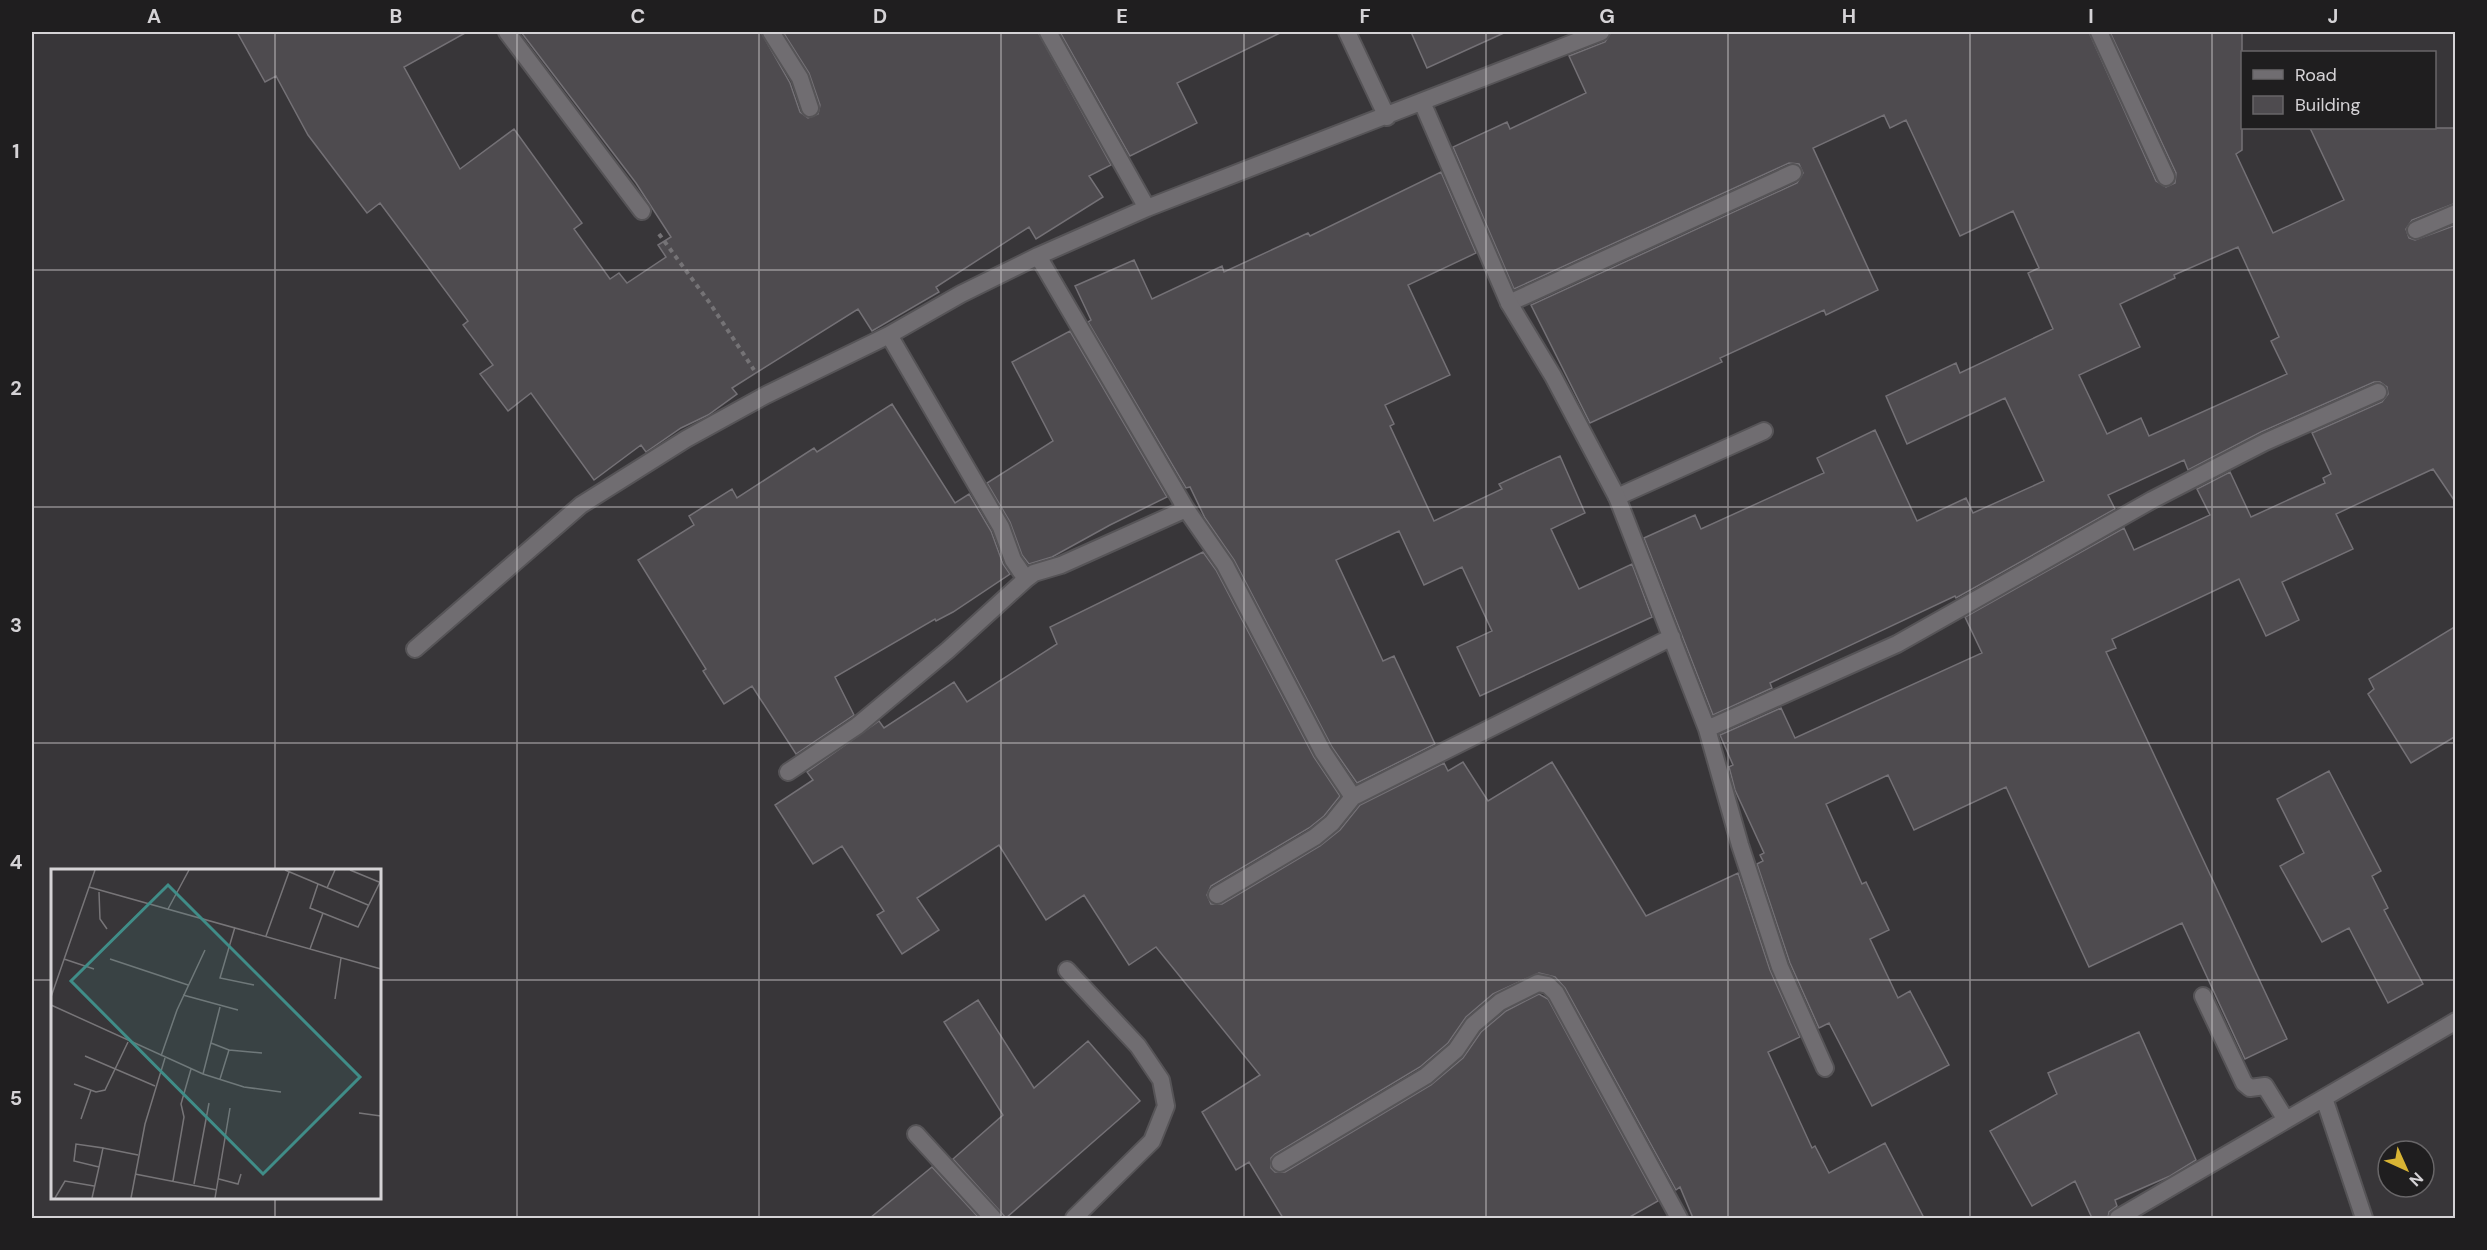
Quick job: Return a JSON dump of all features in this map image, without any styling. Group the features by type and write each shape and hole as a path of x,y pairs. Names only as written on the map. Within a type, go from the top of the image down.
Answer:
{"street":[{"path":"507,32 642,211"},
{"path":"771,32 800,78 810,108"},
{"path":"1048,32 1147,208"},
{"path":"1347,32 1387,117"},
{"path":"415,649 581,505 686,439 766,395 889,335 961,294 1038,256 1147,208 1387,117 1600,32"},
{"path":"2099,32 2166,177"},
{"path":"1422,102 1509,303 1553,376 1617,497 1707,729 1740,845 1780,967 1825,1068"},
{"path":"1509,303 1793,173"},
{"path":"2416,230 2456,213"},
{"path":"1038,256 1186,509 1225,565 1323,752 1353,797"},
{"path":"889,335 1001,527 1013,560 1026,579"},
{"path":"1707,729 1897,644 2152,500 2265,442 2378,392"},
{"path":"1617,497 1764,431"},
{"path":"788,772 857,726 948,650 1034,573 1061,565 1186,509"},
{"path":"1216,895 1315,837 1332,824 1353,797 1672,637"},
{"path":"1067,970 1138,1046 1161,1080 1166,1106 1152,1142 1074,1218"},
{"path":"1280,1163 1426,1076 1456,1050 1473,1025 1500,1002 1538,983 1545,984 1556,993 1679,1218"},
{"path":"2204,996 2244,1083 2250,1088 2265,1086 2286,1120"},
{"path":"2118,1218 2456,1021"},
{"path":"2324,1098 2364,1218"},
{"path":"916,1134 993,1218"}],"path":[{"path":"642,211 750,361 766,395"}],"building":[{"path":"237,32 467,32 404,67 460,169 514,129 582,223 574,229 610,279 619,273 627,283 666,257 658,245 671,237 636,183 521,32 761,32 790,83 800,112 808,118 818,114 820,105 809,73 783,32 1038,32 1111,165 1089,176 1103,197 1036,239 1029,227 936,287 939,292 872,331 858,309 732,388 737,394 708,415 681,428 646,452 641,445 594,480 531,393 508,411 480,374 493,365 463,325 468,321 380,203 367,213 308,135 276,76 265,82"},
{"path":"1060,32 1282,32 1177,83 1197,123 1130,156"},
{"path":"1411,32 1506,32 1427,68"},
{"path":"1611,32 2089,32 2156,181 2166,187 2175,183 2176,173 2110,32 2242,32 2242,150 2236,154 2273,233 2344,200 2310,129 2456,128 2456,203 2412,220 2406,229 2409,238 2415,240 2456,225 2456,503 2433,469 2336,514 2353,549 2282,582 2299,620 2266,636 2239,579 2112,639 2116,648 2106,652 2287,1039 2245,1059 2182,923 2089,967 2006,787 1914,830 1888,775 1826,804 1862,884 1866,882 1889,930 1870,939 1898,998 1910,991 1949,1065 1872,1106 1829,1023 1819,1028 1790,963 1757,864 1763,861 1760,855 1764,853 1735,790 1729,767 1733,765 1720,735 1781,708 1795,738 1982,653 1965,617 2124,528 2134,550 2210,515 2197,489 2230,472 2251,517 2325,483 2323,478 2331,474 2312,433 2382,402 2388,394 2387,387 2380,382 2374,382 2261,432 2188,470 2184,460 2108,495 2115,509 1956,598 1955,596 1770,683 1772,688 1713,715 1644,538 1695,515 1701,529 1824,473 1817,458 1875,430 1917,521 1966,498 1973,513 2044,481 2005,398 1907,444 1886,396 1956,363 1960,373 2053,329 2028,273 2039,268 2013,211 1960,236 1906,120 1890,128 1884,115 1813,148 1878,290 1826,315 1824,310 1720,358 1722,362 1590,423 1531,305 1797,183 1803,173 1799,164 1789,163 1514,289 1453,147 1507,122 1510,129 1586,93 1569,56 1605,42","holes":["2238,247 2279,337 2271,341 2287,374 2149,436 2141,418 2107,434 2079,375 2140,347 2120,304 2175,278 2174,275"]},
{"path":"1441,172 1476,253 1408,285 1450,375 1385,405 1394,424 1390,426 1434,521 1502,489 1499,484 1560,456 1585,513 1551,529 1579,589 1632,564 1652,617 1480,696 1457,647 1492,631 1462,567 1424,585 1399,531 1336,560 1383,661 1394,656 1435,744 1357,783 1332,747 1234,560 1205,518 1190,487 1186,488 1088,322 1091,320 1075,286 1134,260 1152,299 1222,266 1224,272 1308,233 1310,236"},
{"path":"1070,331 1167,497 1052,557 1029,564 1022,555 1010,522 987,483 1053,441 1012,362"},
{"path":"892,404 955,503 969,494 991,531 1003,564 1010,574 953,612 936,621 935,619 835,677 854,715 796,754 752,686 724,704 703,671 706,669 638,560 694,525 689,516 732,489 737,498 814,448 817,452"},
{"path":"1203,552 1216,570 1314,757 1340,796 1324,816 1309,828 1211,886 1207,895 1211,904 1222,904 1320,846 1340,830 1360,805 1444,763 1448,771 1463,762 1488,801 1552,762 1646,916 1738,873 1770,970 1800,1037 1768,1052 1812,1148 1815,1146 1829,1173 1885,1143 1924,1218 1693,1218 1680,1187 1676,1190 1565,988 1555,977 1539,973 1493,994 1466,1017 1448,1043 1420,1067 1275,1154 1271,1158 1271,1168 1275,1172 1285,1172 1431,1085 1463,1058 1481,1032 1506,1011 1539,994 1548,999 1658,1201 1628,1218 1283,1218 1249,1162 1236,1170 1202,1112 1260,1075 1156,947 1129,965 1084,895 1046,920 999,845 917,898 939,930 902,954 877,915 884,911 842,846 813,864 775,805 813,780 807,772 879,721 884,728 954,682 967,702 1057,644 1050,627"},
{"path":"2456,626 2456,736 2411,763 2368,694 2374,689 2369,679"},
{"path":"2329,771 2381,871 2372,876 2388,908 2384,910 2423,984 2388,1003 2349,928 2322,942 2280,866 2304,853 2277,799"},
{"path":"978,1000 1034,1088 1088,1041 1140,1101 1006,1218 953,1159 1003,1115 944,1022"},
{"path":"2139,1032 2196,1160 2170,1176 2115,1200 2117,1206 2109,1212 2108,1218 2092,1218 2075,1181 2032,1206 1990,1131 2057,1094 2048,1073"},
{"path":"932,1167 979,1218 870,1218"}]}
